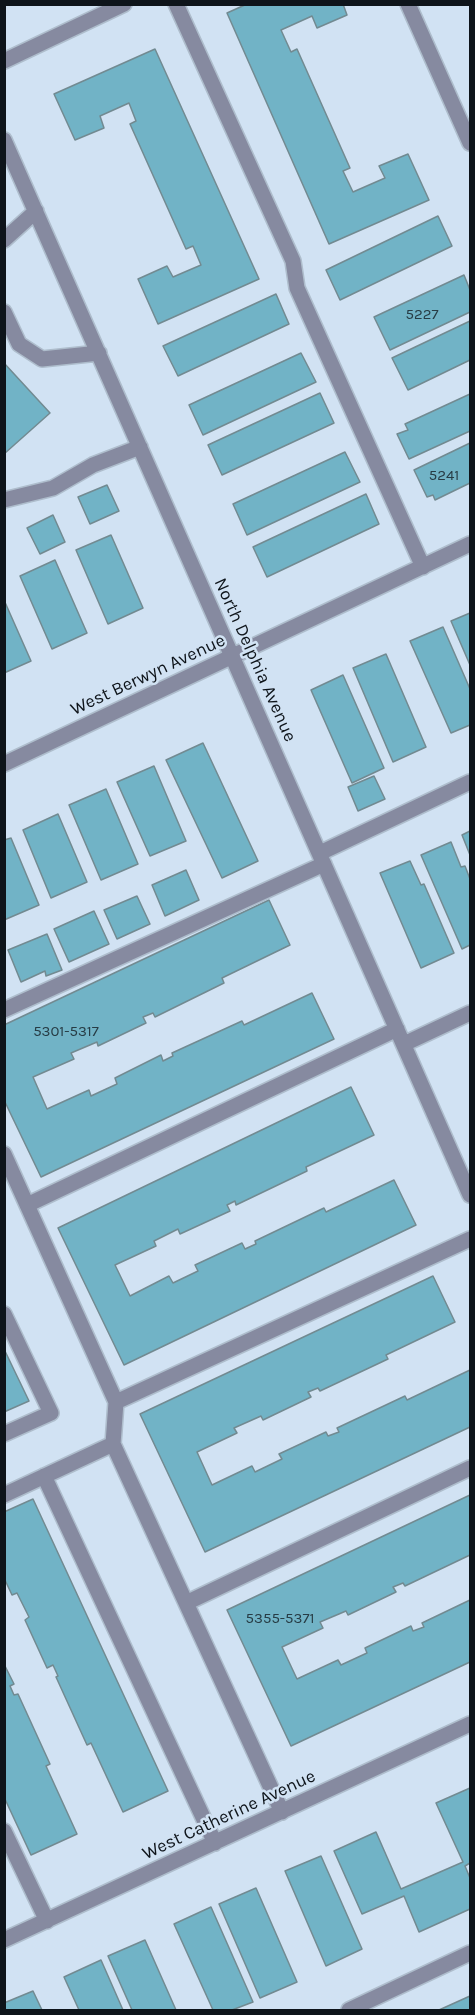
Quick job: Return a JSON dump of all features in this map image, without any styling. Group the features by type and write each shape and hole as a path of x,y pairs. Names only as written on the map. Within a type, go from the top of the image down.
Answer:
{"street":[{"path":"4,61 124,4"},
{"path":"176,4 293,261 297,288 423,567"},
{"path":"408,4 471,143"},
{"name":"North Delphia Avenue","path":"4,140 471,1195"},
{"path":"4,240 36,211"},
{"path":"4,312 19,344 42,359 99,352"},
{"path":"4,500 52,488 93,465 140,447"},
{"name":"West Berwyn Avenue","path":"4,764 471,544"},
{"path":"4,1010 322,859 471,782"},
{"path":"404,1044 471,1013"},
{"path":"27,1205 397,1029"},
{"path":"4,1154 116,1402 113,1444 282,1812"},
{"path":"116,1402 471,1239"},
{"path":"4,1314 51,1413 4,1434"},
{"path":"4,1495 113,1444"},
{"path":"186,1603 471,1468"},
{"path":"44,1476 215,1843"},
{"name":"West Catherine Avenue","path":"4,1940 471,1724"},
{"path":"4,1831 47,1921"},
{"path":"349,2010 471,1953"}],"building":[{"path":"247,4 343,4 347,15 317,28 312,16 281,30 291,52 297,49 350,168 343,171 353,192 385,178 379,166 408,154 429,200 329,244 227,13"},
{"path":"155,49 259,279 158,324 138,279 167,266 173,277 201,265 193,246 186,249 130,124 136,121 129,103 100,116 104,128 75,140 54,94"},
{"path":"438,216 452,246 340,300 326,270"},
{"path":"464,275 470,290 470,312 390,350 374,317"},
{"path":"276,294 289,324 178,376 163,346"},
{"path":"470,321 470,360 408,390 392,358"},
{"path":"301,353 316,382 203,435 189,405"},
{"path":"4,363 50,413 4,454"},
{"path":"320,393 334,423 222,475 208,445"},
{"path":"470,394 470,431 409,459 397,434 408,430 405,424"},
{"path":"470,443 470,483 435,500 433,495 427,497 414,470"},
{"path":"345,452 360,482 247,535 233,504"},
{"path":"107,485 119,511 90,524 78,497"},
{"path":"366,494 379,524 267,577 253,547"},
{"path":"53,515 65,542 40,554 27,528"},
{"path":"111,535 143,608 108,624 76,550"},
{"path":"55,560 87,633 52,649 20,576"},
{"path":"4,600 31,661 4,673"},
{"path":"470,613 470,665 451,621"},
{"path":"443,627 470,689 470,725 451,733 410,641"},
{"path":"386,654 426,747 393,762 353,668"},
{"path":"343,675 384,768 352,783 311,690"},
{"path":"203,743 258,861 222,878 166,760"},
{"path":"154,766 186,841 150,856 117,782"},
{"path":"374,776 385,799 358,811 348,787"},
{"path":"106,789 138,864 101,880 69,805"},
{"path":"58,814 87,882 51,898 23,830"},
{"path":"470,831 470,855 462,835"},
{"path":"11,838 39,905 4,920 4,840"},
{"path":"451,842 461,867 465,866 470,879 470,945 462,949 421,855"},
{"path":"410,861 421,885 424,884 454,953 421,968 380,873"},
{"path":"186,870 199,900 165,916 152,885"},
{"path":"137,896 150,924 117,939 104,910"},
{"path":"269,900 290,945 222,978 224,983 155,1017 153,1013 143,1017 146,1023 98,1046 97,1042 71,1053 74,1059 33,1077 47,1109 89,1090 91,1096 117,1084 115,1078 161,1055 163,1061 173,1056 172,1053 242,1021 244,1025 312,993 334,1039 41,1177 4,1100 4,1025"},
{"path":"94,911 109,944 69,962 54,929"},
{"path":"47,934 62,970 46,976 45,971 21,982 8,950"},
{"path":"351,1087 374,1135 306,1167 307,1171 236,1205 235,1201 227,1205 230,1211 180,1234 178,1229 154,1241 156,1246 115,1265 130,1296 169,1276 173,1283 198,1271 195,1265 242,1243 245,1249 256,1244 255,1241 324,1208 326,1212 394,1180 416,1225 124,1365 58,1228"},
{"path":"433,1276 455,1322 386,1355 388,1359 320,1391 318,1388 308,1392 311,1397 263,1420 261,1416 234,1428 237,1433 197,1452 212,1485 252,1466 255,1472 282,1459 279,1454 326,1432 328,1436 339,1432 337,1428 405,1396 407,1400 470,1370 470,1427 205,1552 140,1414"},
{"path":"4,1349 29,1401 4,1412"},
{"path":"470,1495 470,1555 405,1586 403,1583 393,1587 396,1592 348,1615 346,1611 320,1622 323,1628 282,1647 297,1679 338,1660 341,1665 367,1653 365,1648 411,1626 413,1631 424,1627 422,1623 470,1600 470,1662 291,1746 227,1610"},
{"path":"33,1499 168,1791 123,1812 91,1743 87,1745 56,1677 58,1676 53,1665 47,1668 25,1620 29,1617 17,1593 12,1595 4,1578 4,1512"},
{"path":"4,1664 14,1684 10,1686 14,1695 18,1694 50,1764 46,1766 77,1834 31,1855 4,1797"},
{"path":"470,1788 470,1863 465,1866 470,1878 470,1909 419,1932 404,1896 362,1914 334,1851 376,1832 401,1889 463,1862 436,1803"},
{"path":"321,1856 362,1949 326,1966 285,1871"},
{"path":"256,1888 297,1982 260,1998 219,1904"},
{"path":"211,1907 253,2002 232,2010 213,2010 174,1924"},
{"path":"145,1940 176,2010 132,2010 108,1956"},
{"path":"101,1960 123,2010 79,2010 64,1977"},
{"path":"33,1991 42,2010 4,2010 4,2003"},
{"path":"470,1996 470,2010 439,2010"}]}
